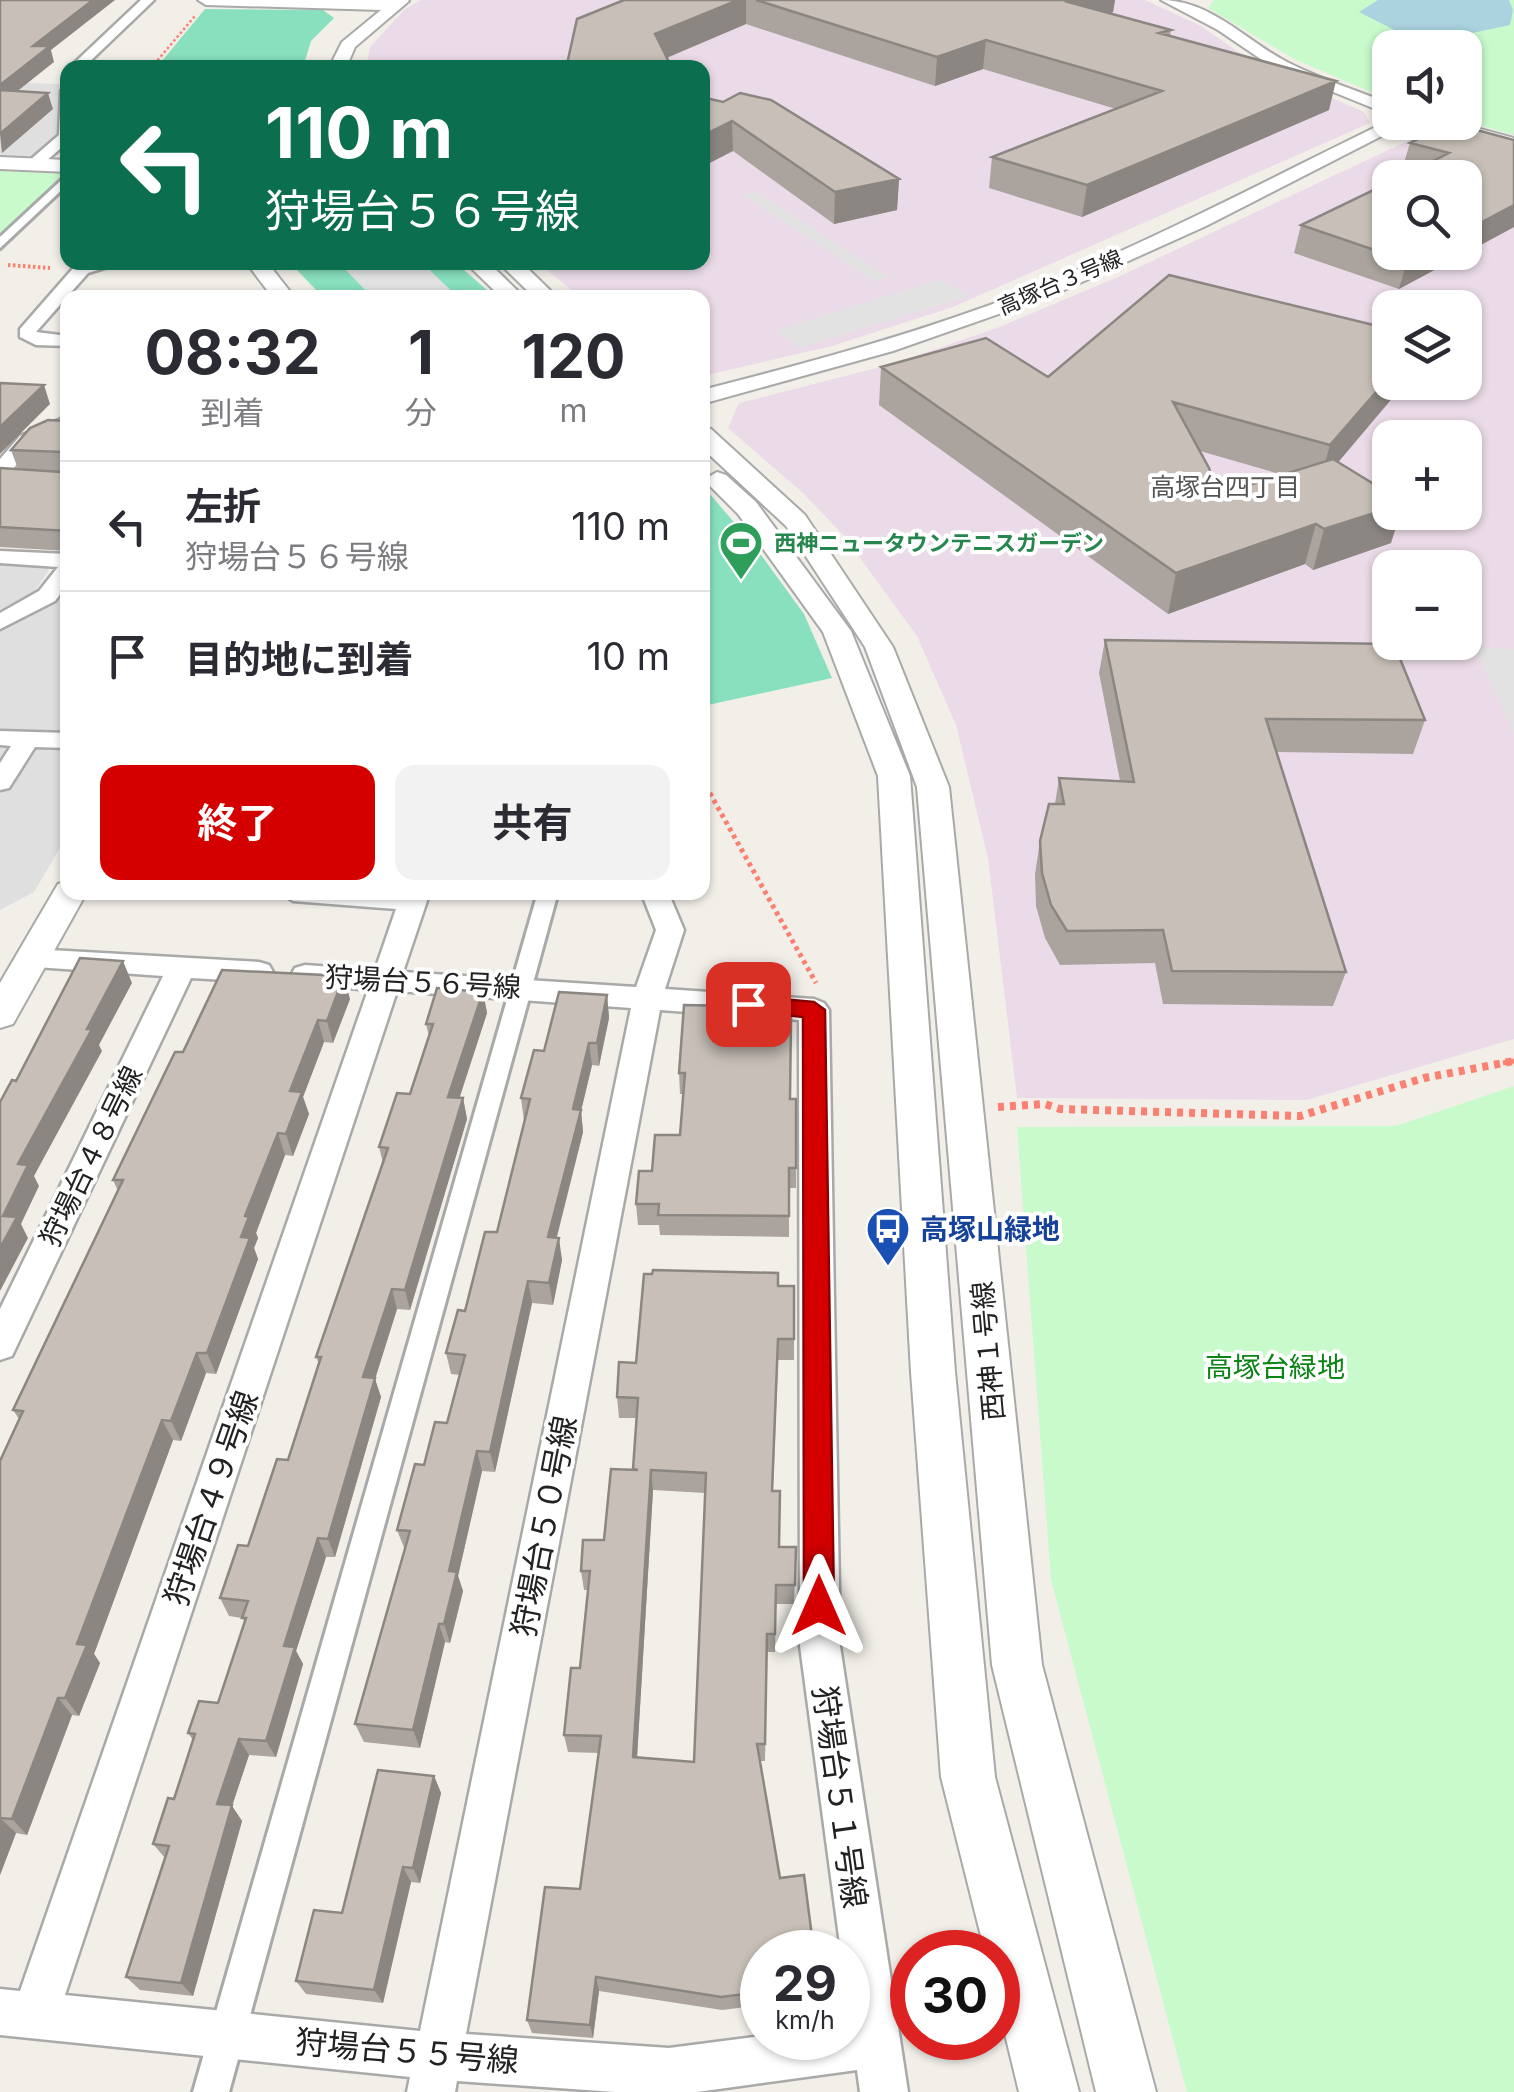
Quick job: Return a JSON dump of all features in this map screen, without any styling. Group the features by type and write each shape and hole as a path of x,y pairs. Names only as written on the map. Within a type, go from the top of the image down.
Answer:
{"street":[{"path":"84,60 148,0"},
{"path":"207,0 388,2"},
{"path":"332,35 388,2"},
{"path":"341,60 348,44 388,2"},
{"path":"1180,2 1280,65 1372,104"},
{"path":"1482,135 1514,144"},
{"name":"高塚台３号線","path":"710,396 830,364 994,310 1085,274 1372,136"},
{"path":"34,164 60,141"},
{"path":"0,163 60,166"},
{"path":"0,244 60,185"},
{"path":"63,290 81,270"},
{"path":"262,270 279,290"},
{"path":"485,270 506,290"},
{"path":"517,270 539,290"},
{"path":"60,294 26,332 36,340 60,341"},
{"path":"6,476 26,440 60,425"},
{"name":"西神１号線","path":"710,441 796,521 884,660 933,787 1017,1665 1126,2092"},
{"name":"西神１号線","path":"710,474 747,508 837,631 894,776 934,1372 968,1777 1048,2092"},
{"path":"0,557 60,563"},
{"path":"7,614 47,596 60,576"},
{"path":"0,738 60,741"},
{"path":"0,782 28,739"},
{"path":"0,1015 16,958 63,900"},
{"name":"狩場台４９号線","path":"18,2013 414,900"},
{"path":"211,2092 546,900"},
{"name":"狩場台５０号線","path":"434,2074 648,996 670,930 657,900"},
{"name":"狩場台５６号線","path":"16,958 648,996 814,1010"},
{"name":"狩場台４８号線","path":"0,1345 181,968"},
{"name":"狩場台５１号線","path":"814,1010 820,1646 874,2044 884,2092"},
{"name":"狩場台５５号線","path":"18,2013 227,2034 434,2074 669,2072 874,2044"}],"path":[{"path":"158,60 207,0"},
{"path":"0,265 60,268"},
{"path":"710,793 816,980 814,1010"},
{"path":"966,1108 1046,1104 1060,1109 1300,1116 1424,1078 1514,1061"}],"shaded area":[{"path":"421,0 1145,0 1201,26 1257,65 1364,112 1370,123 953,307 832,346 710,374 710,290 572,290 547,270 710,270 710,60 368,60 370,47 405,9"},
{"path":"0,82 60,84 58,135 36,157 0,156"},
{"path":"1410,140 1459,140 1514,155 1514,1039 1307,1100 1017,1098 988,858 956,725 917,636 844,536 804,494 728,428 739,403 892,364 997,328 1120,276"},
{"path":"756,192 888,277 874,281 743,195"},
{"path":"346,270 429,270 451,290 365,290"},
{"path":"940,280 970,296 799,348 776,330"},
{"path":"0,562 42,564 49,570 34,592 0,610"},
{"path":"60,592 60,848 34,892 0,910 0,630 54,600"},
{"path":"1482,647 1514,649 1514,734 1480,660"}],"green space":[{"path":"1214,0 1514,0 1514,135 1482,126 1482,30 1372,30 1372,92 1294,59 1208,8"},
{"path":"205,9 323,10 334,18 311,41 305,60 163,60"},
{"path":"0,171 60,174 5,232 0,232"},
{"path":"297,270 464,270 487,290 316,290"},
{"name":"西神ニュータウンテニスガーデン","path":"710,494 804,614 832,678 710,704"},
{"name":"高塚台緑地","path":"1514,1086 1514,2092 1187,2092 1051,1580 1017,1127 1396,1126"}],"water":[{"path":"1378,0 1509,0 1513,10 1510,25 1482,31 1394,30 1359,12"}],"building":[{"path":"0,0 93,0 33,46 50,46 0,85"},
{"path":"624,0 738,0 655,34 668,60 568,60 577,19"},
{"path":"756,0 1075,0 1068,2 1171,30 1159,33 1336,81 1087,185 992,157 1162,91 986,40 937,57"},
{"path":"0,90 48,93 0,134"},
{"path":"740,93 771,100 899,179 835,192 732,121 710,132 710,99 723,102"},
{"path":"1482,131 1514,140 1514,205 1482,222 1482,160 1435,160 1449,153 1410,143 1482,140"},
{"path":"1372,191 1372,249 1301,225"},
{"path":"1169,275 1372,325 1372,397 1330,445 1173,402 1209,468 1217,495 1333,459 1372,483 1372,514 1324,529 1316,524 1176,573 881,367 986,338 1048,377"},
{"path":"0,383 44,385 0,427"},
{"path":"48,420 60,421 60,452 11,450 30,428"},
{"path":"0,468 60,472 60,531 0,527"},
{"path":"1105,640 1372,644 1372,660 1401,660 1425,720 1266,719 1346,972 1172,971 1163,930 1067,931 1051,905 1042,873 1040,841 1049,804 1064,804 1059,778 1134,782"},
{"path":"80,958 123,961 87,1029 92,1029 18,1164 28,1165 3,1216 17,1217 0,1248 0,1102 12,1080 16,1081"},
{"path":"222,970 344,976 327,1021 318,1020 290,1091 302,1092 286,1134 278,1133 245,1216 249,1217 241,1237 250,1238 207,1353 197,1353 171,1421 162,1420 77,1644 87,1645 65,1698 58,1698 12,1819 0,1818 0,1461 23,1411 13,1410 123,1180 113,1180 175,1052 183,1052"},
{"path":"437,988 483,992 448,1097 463,1098 405,1290 392,1289 363,1377 375,1378 328,1539 318,1538 284,1646 295,1647 266,1741 239,1739 217,1804 232,1805 181,1983 126,1977 169,1846 153,1844 168,1798 174,1799 195,1734 188,1733 199,1701 218,1703 246,1618 242,1618 248,1601 220,1598 238,1545 248,1546 277,1459 288,1460 321,1357 316,1357 388,1148 379,1147 397,1093 410,1094 433,1024 426,1024"},
{"path":"559,992 607,995 597,1043 589,1043 573,1109 581,1110 548,1237 559,1238 549,1283 528,1281 490,1452 477,1451 449,1571 457,1572 444,1624 439,1624 413,1730 355,1724 410,1531 397,1530 415,1464 424,1465 435,1422 447,1423 465,1355 446,1353 458,1310 465,1311 485,1232 497,1232 530,1099 521,1098 534,1050 544,1051"},
{"path":"684,1005 734,1006 734,1017 791,1017 790,1099 796,1099 796,1168 789,1168 789,1216 658,1215 659,1204 636,1204 639,1171 652,1171 655,1135 680,1135 685,1073 679,1073"},
{"path":"653,1270 778,1273 778,1286 794,1286 794,1339 778,1339 772,1491 780,1491 779,1547 796,1547 795,1585 776,1585 775,1634 767,1634 765,1744 757,1744 780,1878 804,1875 811,1930 740,1930 740,1995 721,1997 596,1977 590,2025 527,2020 545,1887 580,1889 601,1736 564,1735 571,1668 580,1668 590,1571 581,1571 583,1540 604,1540 611,1469 638,1470 633,1469 638,1398 617,1397 619,1362 636,1363 644,1274 652,1274","holes":["651,1470 706,1473 694,1762 633,1757"]},
{"path":"378,1770 434,1776 413,1868 403,1867 374,1990 296,1981 314,1910 342,1913"}],"place":[{"name":"西神ニュータウンテニスガーデン","path":"741,581"},
{"name":"高塚山緑地","path":"888,1267"}],"district":[{"name":"高塚台四丁目","path":"1225,487"}],"route":[{"path":"748,1004 814,1010 819,1606"}]}
